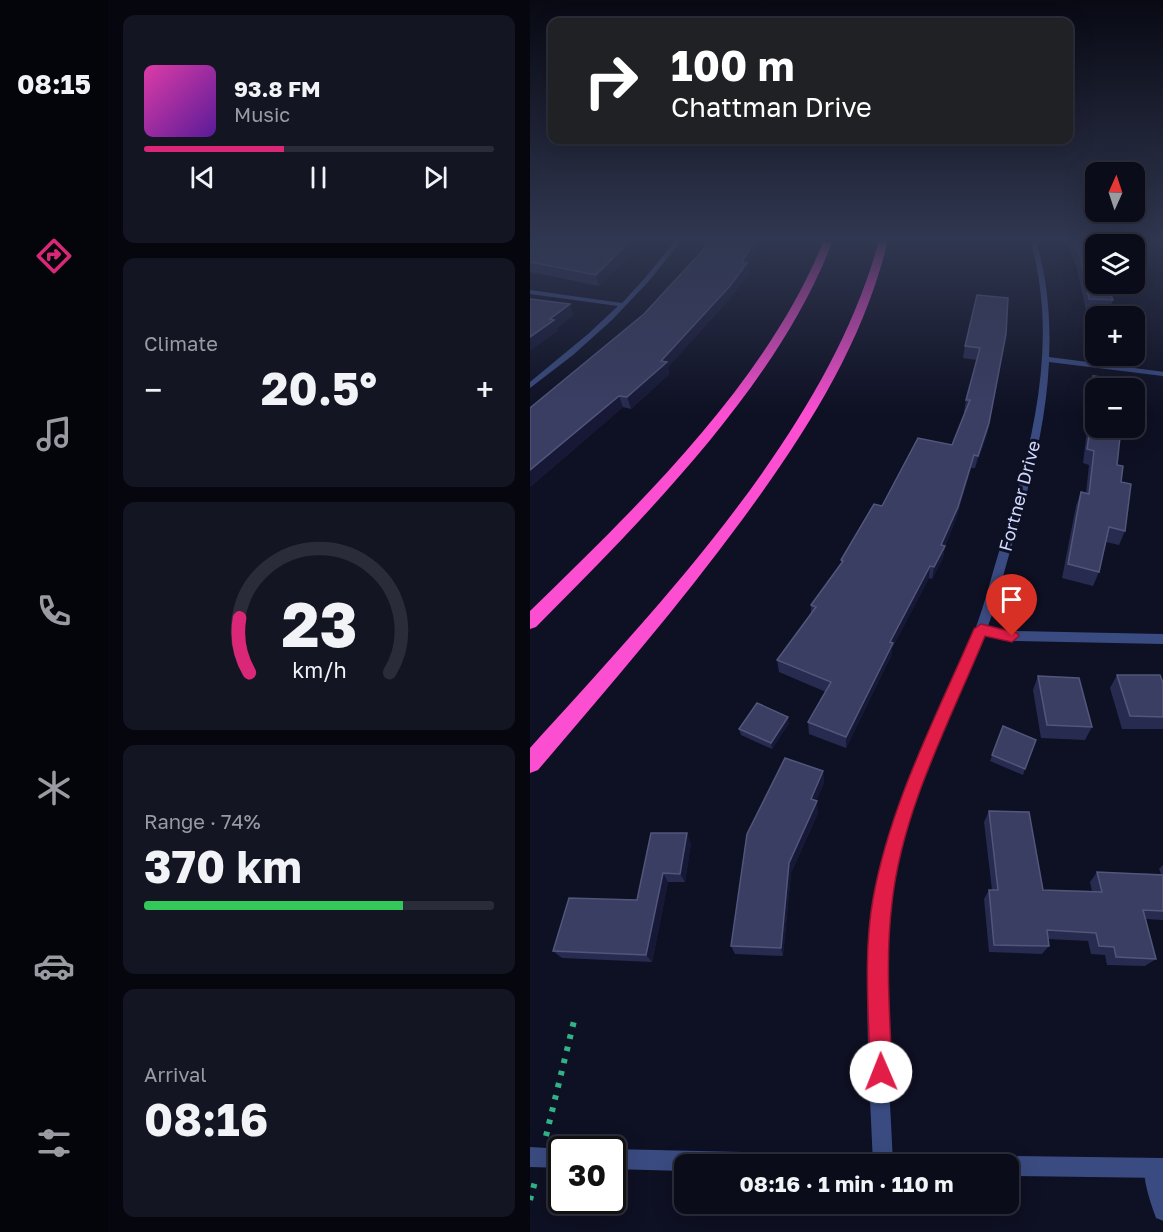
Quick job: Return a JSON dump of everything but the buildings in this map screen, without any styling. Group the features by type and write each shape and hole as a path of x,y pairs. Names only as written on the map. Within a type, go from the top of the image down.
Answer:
{"highway":[{"path":"530,622 642,508 743,388 790,321 803,297"},
{"path":"530,763 665,607 757,489 789,443 850,338 868,297"}],"street":[{"path":"569,297 623,305"},
{"path":"530,386 630,297"},
{"name":"Fortner Drive","path":"883,1154 878,952 882,901 891,858 907,805 981,629 1022,499 1038,430 1046,359 1044,297"},
{"path":"1046,359 1163,374"},
{"path":"981,629 1012,636 1163,639"},
{"path":"530,1157 548,1158"},
{"path":"626,1159 674,1160"},
{"path":"1019,1166 1158,1168 1163,1210"}],"path":[{"path":"549,1124 574,1021"},
{"path":"530,1200 533,1187"}],"route":[{"path":"881,1072 878,952 882,901 891,858 907,805 981,629 1012,636"}]}
